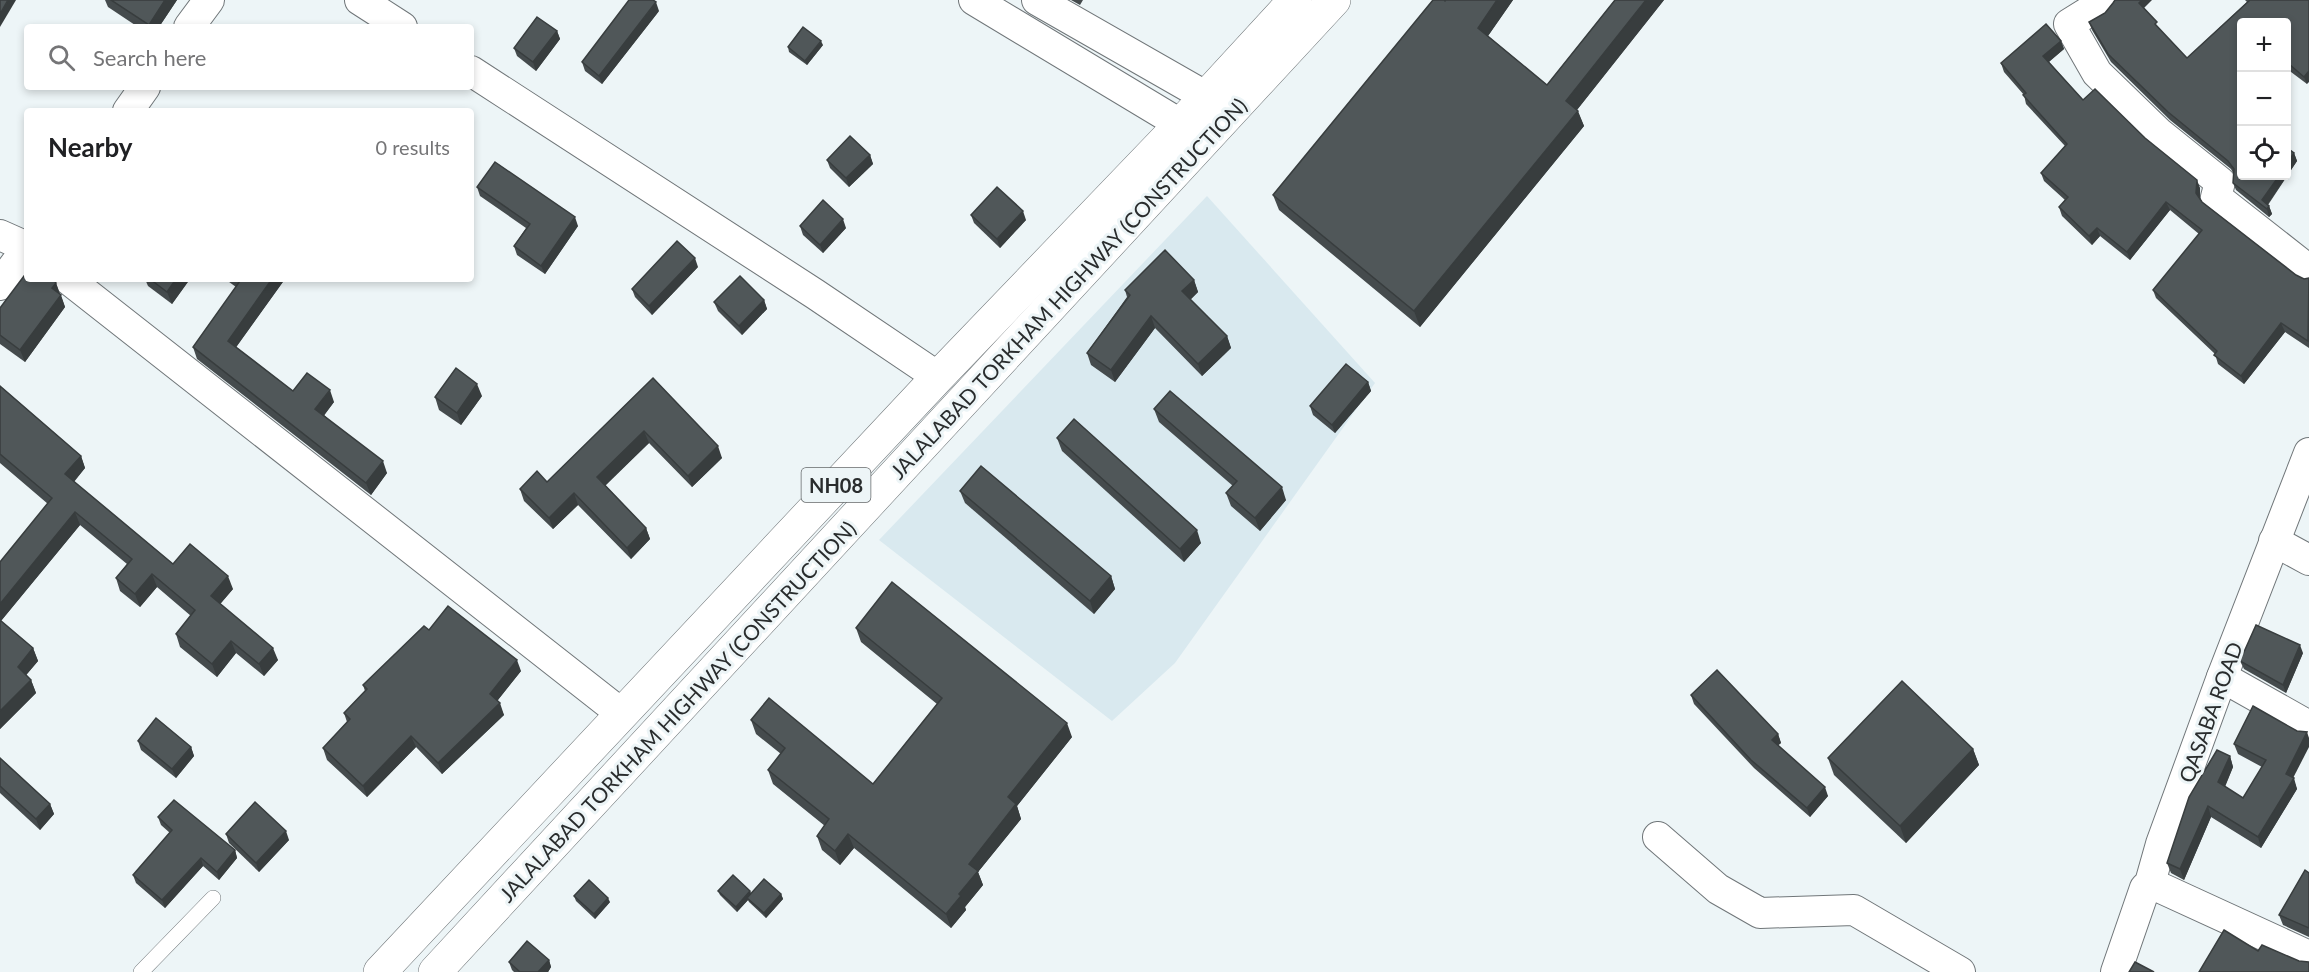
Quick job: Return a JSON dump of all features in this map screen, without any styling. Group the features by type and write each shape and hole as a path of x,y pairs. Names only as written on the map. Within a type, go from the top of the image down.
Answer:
{"highway":[{"name":"NH08","path":"1219,104 1295,0"},
{"name":"JALALABAD TORKHAM HIGHWAY (CONSTRUCTION)","path":"435,972 1193,131 1219,104 1334,0"},
{"name":"NH08","path":"380,972 938,376 1193,131"},
{"path":"472,874 500,902"}],"street":[{"path":"191,24 209,0"},
{"path":"360,0 397,24"},
{"path":"974,0 1193,131"},
{"path":"1037,0 1219,104"},
{"path":"2103,0 2098,6 2065,28 2097,73 2159,133 2220,182 2216,197 2309,270"},
{"path":"1102,76 1121,47"},
{"path":"474,73 938,376"},
{"path":"130,108 143,90"},
{"path":"0,235 24,246"},
{"path":"0,285 24,251"},
{"path":"72,282 622,714"},
{"name":"QASABA ROAD","path":"2116,972 2145,888 2150,884 2161,844 2222,677 2309,453"},
{"path":"2274,541 2309,560"},
{"path":"2222,677 2309,726"},
{"path":"1658,837 1718,890 1760,913 1854,910 1960,972"},
{"path":"2150,884 2309,956"}],"lane":[{"path":"141,972 213,898"}],"shaded area":[{"path":"1207,196 1375,383 1175,663 1112,721 879,540"}],"building":[{"path":"0,0 8,0 0,14"},
{"path":"111,0 165,0 147,24"},
{"path":"629,0 656,2 599,76 582,62"},
{"path":"1433,0 1497,0 1478,28 1547,85 1615,0 1646,0 1566,101 1578,111 1414,311 1273,195"},
{"path":"2115,0 2142,0 2139,3 2157,22 2155,24 2187,58 2250,0 2309,0 2309,71 2304,77 2291,66 2291,18 2237,18 2237,180 2276,180 2262,200 2269,206 2267,209 2233,183 2234,169 2228,161 2168,112 2108,54 2089,22 2105,13"},
{"path":"537,17 557,31 533,62 514,48"},
{"path":"2046,24 2061,41 2043,56 2083,100 2095,89 2145,138 2197,180 2196,193 2202,202 2296,275 2304,279 2309,278 2308,341 2281,323 2241,376 2214,355 2217,351 2153,290 2202,230 2166,202 2127,252 2097,228 2089,236 2059,207 2068,197 2041,173 2067,144 2023,95 2026,93 2001,63"},
{"path":"803,27 821,41 805,61 788,47"},
{"path":"850,136 870,155 846,178 827,160"},
{"path":"495,162 575,217 541,266 514,246 530,224 477,187"},
{"path":"997,187 1023,211 997,239 971,215"},
{"path":"823,200 843,219 820,245 800,226"},
{"path":"677,241 695,258 649,306 632,289"},
{"path":"1165,250 1194,280 1182,291 1227,336 1198,364 1151,316 1111,370 1087,353 1130,295 1125,290"},
{"path":"24,276 24,282 55,282 52,288 61,295 20,350 0,335 0,308"},
{"path":"740,276 764,300 739,326 714,302"},
{"path":"154,282 174,282 167,292"},
{"path":"239,282 270,282 228,341 293,391 307,373 330,390 315,409 383,461 366,483 193,347"},
{"path":"1346,364 1368,382 1332,425 1310,406"},
{"path":"456,368 477,384 457,413 435,397"},
{"path":"653,378 718,446 688,476 644,431 597,477 646,528 627,548 574,493 549,518 520,489 537,471 547,482"},
{"path":"0,386 81,456 65,474 173,564 190,544 228,576 211,596 273,648 259,664 231,641 212,664 176,634 195,610 152,574 135,594 116,578 132,559 75,512 0,604 0,562 52,498 0,454"},
{"path":"1170,391 1282,487 1255,518 1226,493 1237,481 1154,409"},
{"path":"1074,419 1197,530 1180,549 1057,438"},
{"path":"981,466 1111,576 1090,601 960,491"},
{"path":"892,582 1067,723 1008,797 1016,804 969,864 978,871 946,914 848,834 835,851 817,836 829,819 768,770 785,748 751,720 769,698 873,784 942,698 856,628"},
{"path":"448,606 517,660 490,694 500,703 438,763 411,736 363,786 323,748 350,719 344,713 367,689 363,685 424,626 429,630"},
{"path":"0,620 33,648 18,667 31,680 0,711"},
{"path":"2256,625 2300,645 2283,685 2240,661"},
{"path":"1717,670 1778,734 1772,740 1825,787 1807,808 1751,760 1691,695"},
{"path":"1902,681 1973,749 1900,826 1828,758"},
{"path":"2253,706 2297,731 2307,732 2286,774 2294,778 2258,837 2208,806 2180,869 2167,863 2189,797 2217,750 2230,756 2218,782 2243,798 2266,760 2234,744"},
{"path":"156,718 191,747 172,769 138,741"},
{"path":"0,758 50,804 36,819 0,786"},
{"path":"174,800 235,850 217,872 201,858 162,900 133,875 172,830 158,817"},
{"path":"255,802 286,831 256,863 226,834"},
{"path":"2305,870 2309,873 2309,928 2279,915"},
{"path":"733,875 750,891 736,907 718,891"},
{"path":"764,879 781,894 764,913 747,898"},
{"path":"589,880 608,898 594,914 574,896"},
{"path":"2224,930 2258,951 2262,945 2299,961 2309,962 2309,972 2199,972"},
{"path":"527,941 549,960 538,972 520,972 509,962"},
{"path":"2135,962 2154,972 2129,972"}]}
